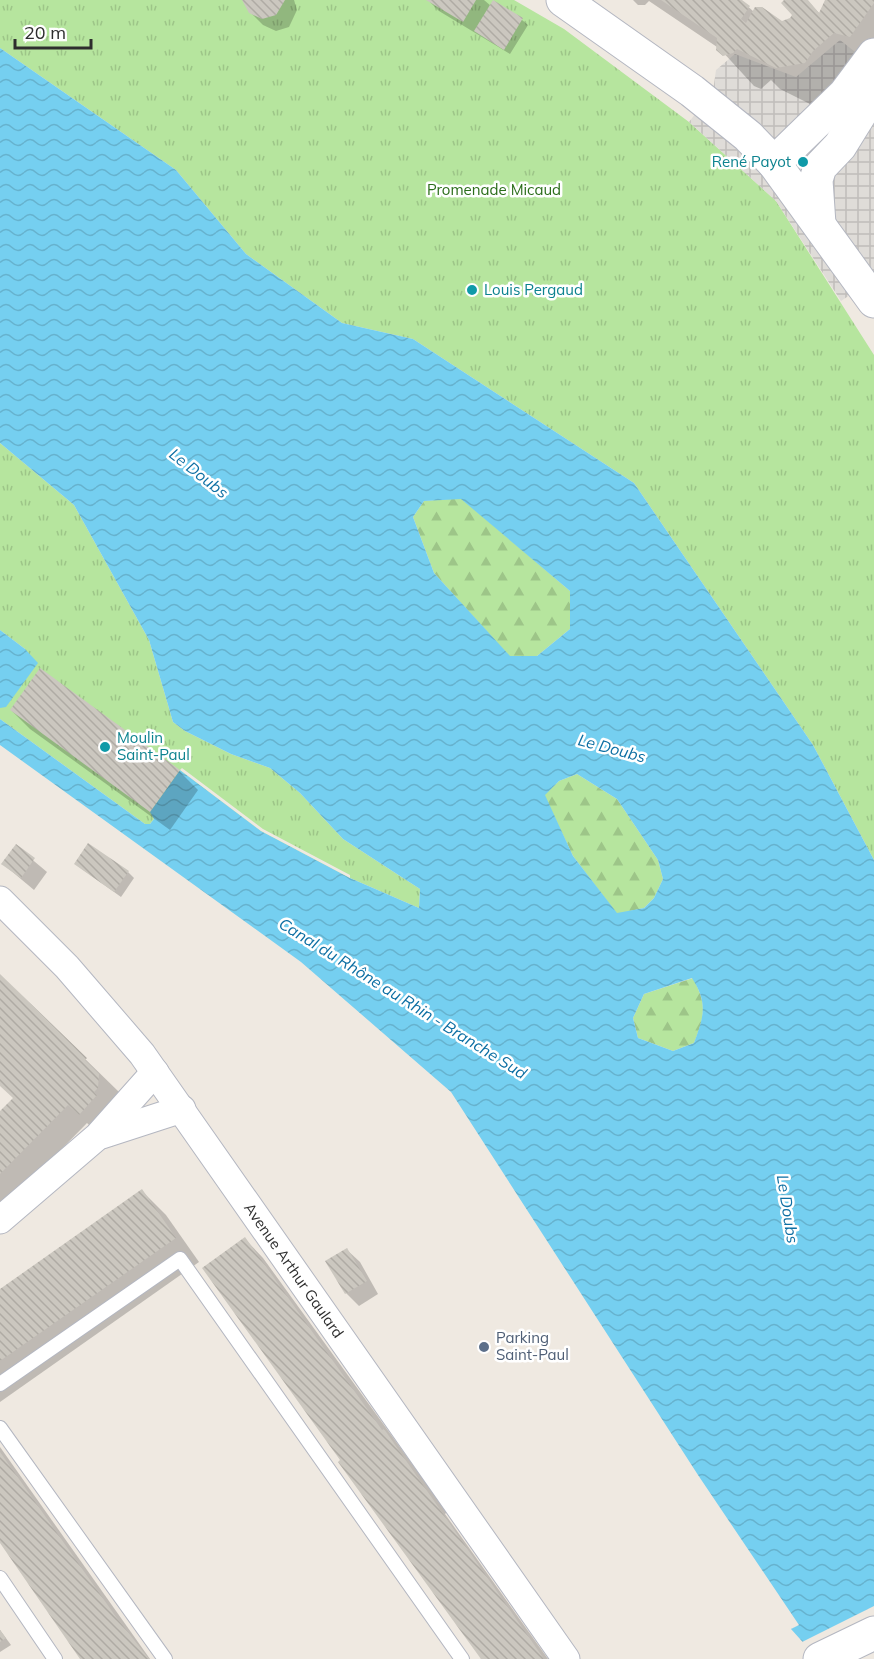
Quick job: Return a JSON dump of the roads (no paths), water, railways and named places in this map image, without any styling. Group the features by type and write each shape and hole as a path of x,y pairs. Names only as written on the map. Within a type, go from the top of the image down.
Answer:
{"main road":[{"path":"563,0 692,91 748,136 774,163 874,300"},
{"path":"774,163 844,94 874,55"},
{"path":"819,224 816,180 820,167 840,146 874,91"},
{"path":"820,1659 874,1633"}],"street":[{"name":"Avenue Arthur Gaulard","path":"0,900 100,1003 155,1072 566,1659"},
{"path":"0,1220 98,1136 155,1072"},
{"path":"98,1136 182,1109"}],"lane":[{"path":"0,1384 180,1258 462,1659"},
{"path":"0,1428 165,1659"},
{"path":"0,1578 55,1659"}],"water":[{"path":"0,48 176,170 246,254 342,323 413,339 634,483 813,745 874,860 874,1659 818,1659 791,1629 799,1625 698,1475 451,1092 301,962 0,745 0,719 145,824 150,824 154,819 150,812 180,770 261,831 350,878 419,908 420,889 343,839 300,793 270,768 231,754 185,731 173,722 149,640 74,505 0,443","holes":["461,499 570,591 570,629 537,656 510,656 434,573 413,517 424,501","577,774 617,799 658,860 663,879 654,898 644,908 617,913 573,856 545,795 559,781","692,978 700,995 703,1010 694,1043 673,1051 638,1038 633,1018 644,994"]},
{"path":"0,630 25,649 38,663 6,707 0,708"}],"place":[{"name":"René Payot","path":"803,162"},
{"name":"Louis Pergaud","path":"472,290"},
{"name":"Moulin Saint-Paul","path":"105,747"},
{"name":"Parking Saint-Paul","path":"484,1347"}],"park label":[{"name":"Promenade Micaud","path":"494,190"}],"water label":[{"name":"Le Doubs","path":"199,473"},
{"name":"Le Doubs","path":"612,748"},
{"name":"Canal du Rhône au Rhin - Branche Sud","path":"403,998"},
{"name":"Le Doubs","path":"788,1209"}]}
